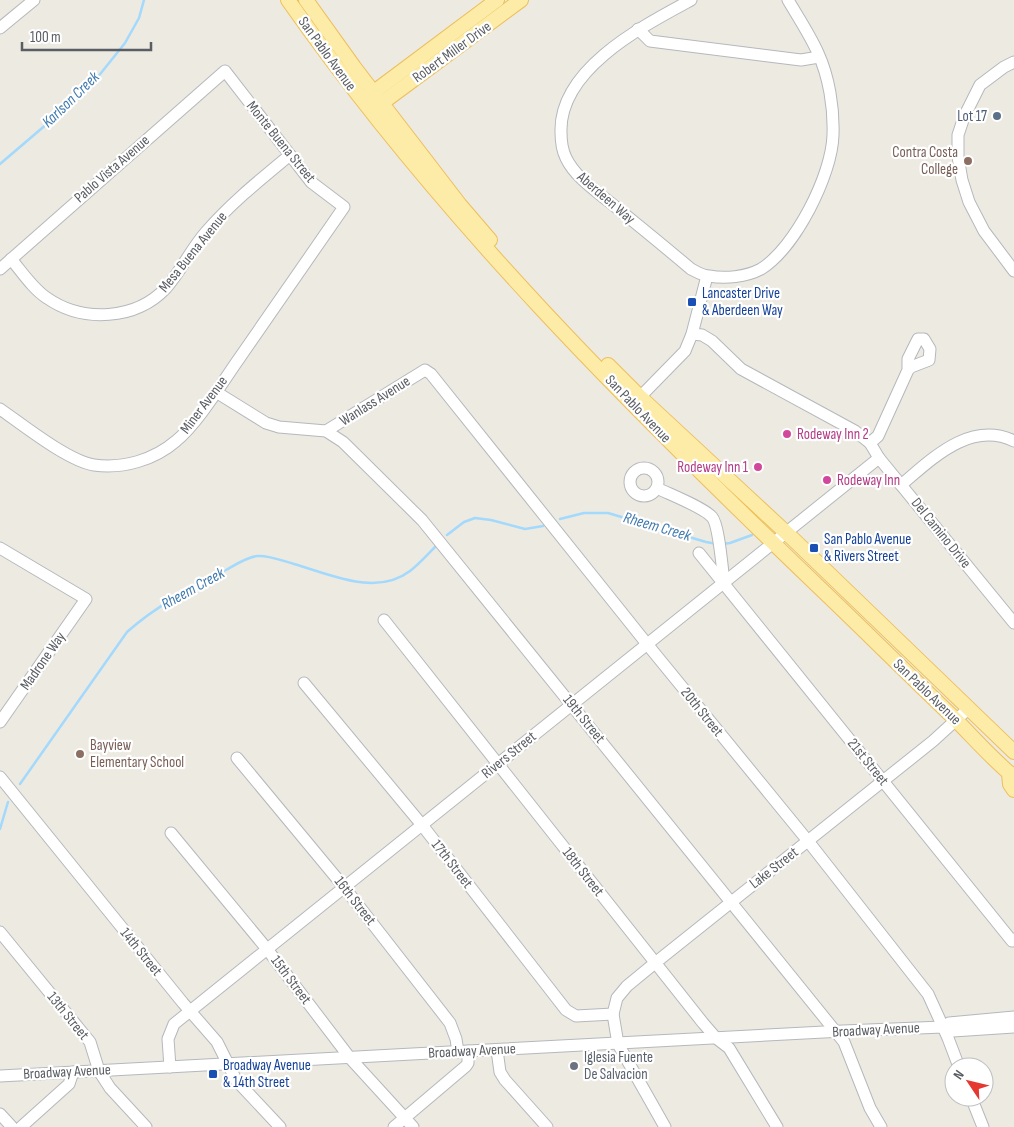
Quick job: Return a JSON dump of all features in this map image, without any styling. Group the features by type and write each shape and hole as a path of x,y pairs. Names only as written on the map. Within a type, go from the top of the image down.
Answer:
{"main road":[{"name":"San Pablo Avenue","path":"288,0 366,107 476,239 631,402 773,544 1011,775"},
{"name":"San Pablo Avenue","path":"306,0 460,206 531,284 640,397 787,532 1014,752"},
{"name":"Robert Miller Drive","path":"378,98 497,0"},
{"name":"Robert Miller Drive","path":"378,98 521,0"},
{"name":"San Pablo Avenue","path":"366,107 378,98"},
{"path":"1011,775 1010,784 1014,790"}],"street":[{"path":"0,28 34,0"},
{"name":"Aberdeen Way","path":"690,0 638,29 608,52 590,69 572,89 563,108 561,142 564,154 572,167 585,181 691,269 707,276"},
{"path":"640,397 685,351 692,334 707,276 735,277 760,269 778,254 800,225 814,201 826,171 833,136 831,104 826,77 819,57 788,0"},
{"path":"638,29 650,41 801,60 819,57"},
{"path":"1014,62 980,85 958,134 958,157 962,180 969,202 984,231 1014,271"},
{"name":"Monte Buena Street","path":"224,70 311,182 344,207"},
{"name":"Pablo Vista Avenue","path":"0,269 224,70"},
{"name":"Mesa Buena Avenue","path":"11,260 45,297 60,306 85,314 117,314 140,308 166,287 205,233 238,198 290,155"},
{"name":"Miner Avenue","path":"0,409 60,450 93,465 118,465 145,459 162,451 177,440 216,392 344,207"},
{"name":"Del Camino Drive","path":"692,334 712,341 741,370 854,431 870,443 879,458 1014,623"},
{"name":"Wanlass Avenue","path":"326,431 425,370"},
{"name":"20th Street","path":"425,370 431,374 647,644 808,841 928,994 944,1027 955,1057"},
{"path":"870,443 878,436 908,370"},
{"path":"216,392 266,423 279,427 326,431"},
{"name":"19th Street","path":"326,431 343,442 422,520 844,1042 870,1108 881,1127"},
{"path":"901,485 938,454 969,438 990,435 1014,441"},
{"name":"Rivers Street","path":"170,1067 168,1039 174,1024 879,458"},
{"path":"657,488 712,517 716,528 724,582"},
{"name":"Madrone Way","path":"0,548 86,599 0,722"},
{"name":"21st Street","path":"699,553 1013,940"},
{"name":"18th Street","path":"384,620 654,963 716,1038 729,1048 777,1127"},
{"name":"17th Street","path":"304,683 422,825 566,1010 576,1016 613,1014"},
{"name":"Lake Street","path":"613,1014 617,998 627,986 884,781 968,709"},
{"name":"16th Street","path":"237,758 344,887 450,1023 456,1040 463,1051"},
{"name":"14th Street","path":"0,777 217,1042 236,1080 280,1127"},
{"name":"15th Street","path":"171,833 267,949 350,1058 413,1127"},
{"name":"13th Street","path":"0,932 90,1042 99,1070 110,1088 146,1127"},
{"path":"613,1014 618,1044 665,1127"},
{"name":"Broadway Avenue","path":"944,1027 949,1023 1014,1017"},
{"name":"Broadway Avenue","path":"0,1076 834,1032 944,1027 953,1031 1014,1027"},
{"path":"497,1050 500,1072 547,1127"},
{"path":"394,1127 468,1063 463,1051"},
{"path":"21,1127 60,1094 69,1084 73,1072"},
{"path":"975,1107 983,1127"},
{"path":"0,1114 12,1127"}],"waterway":[{"name":"Karlson Creek","path":"0,164 89,88 125,43 139,18 144,0"},
{"name":"Rheem Creek","path":"560,519 584,513 608,513 717,544"},
{"name":"Rheem Creek","path":"447,535 464,522 475,518 525,529 543,526"},
{"name":"Rheem Creek","path":"722,544 752,535"},
{"name":"Rheem Creek","path":"20,784 127,632 162,605 187,590 249,558 257,556 276,558 353,581 383,582 397,579 410,571 435,547"},
{"name":"Rheem Creek","path":"0,829 8,802"}],"place":[{"name":"Lot 17","path":"997,116"},
{"name":"Contra Costa College","path":"968,161"},
{"name":"Lancaster Drive & Aberdeen Way","path":"692,302"},
{"name":"Rodeway Inn 2","path":"787,434"},
{"name":"Rodeway Inn 1","path":"758,467"},
{"name":"Rodeway Inn","path":"827,480"},
{"name":"San Pablo Avenue & Rivers Street","path":"814,548"},
{"name":"Bayview Elementary School","path":"80,754"},
{"name":"Iglesia Fuente De Salvacion","path":"574,1066"},
{"name":"Broadway Avenue & 14th Street","path":"213,1074"}]}
